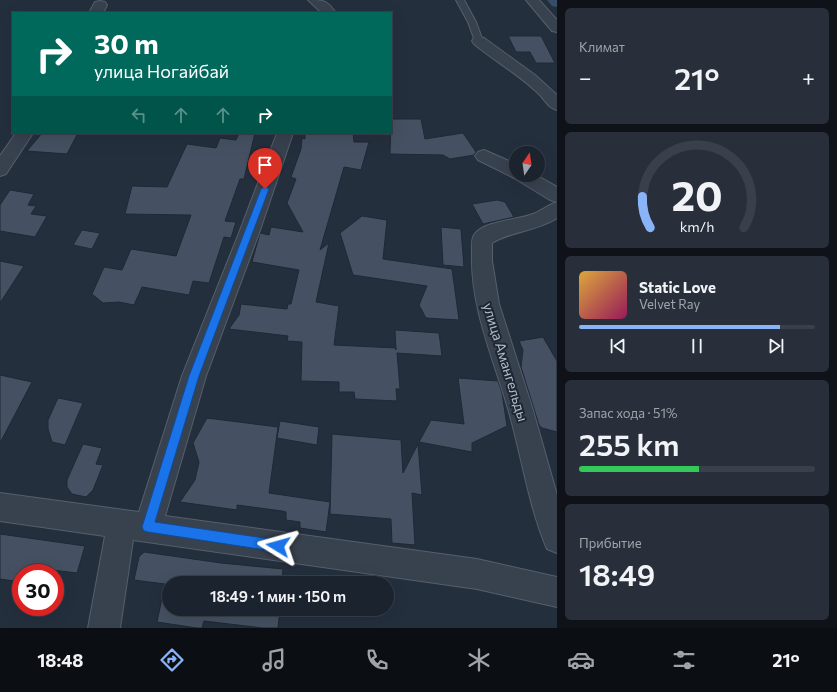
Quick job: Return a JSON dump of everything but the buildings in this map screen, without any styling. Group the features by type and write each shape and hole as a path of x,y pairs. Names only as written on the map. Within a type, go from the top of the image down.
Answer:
{"street":[{"path":"314,0 323,6 328,12"},
{"path":"532,0 557,28"},
{"path":"480,41 494,53 535,80 557,105"},
{"path":"0,170 23,134"},
{"path":"104,628 135,525 249,233 285,134"},
{"path":"484,156 509,168"},
{"path":"534,182 557,195"},
{"name":"улица Амангельды","path":"557,208 541,219 515,227 499,229 482,239 481,259 485,288 495,332 520,406 546,506 557,539"},
{"path":"0,507 477,574 557,592"}],"lane":[{"path":"460,0 480,41"}],"waterway":[{"path":"553,0 557,3"}],"route":[{"path":"265,189 194,376 175,434 148,527 278,546"}]}
